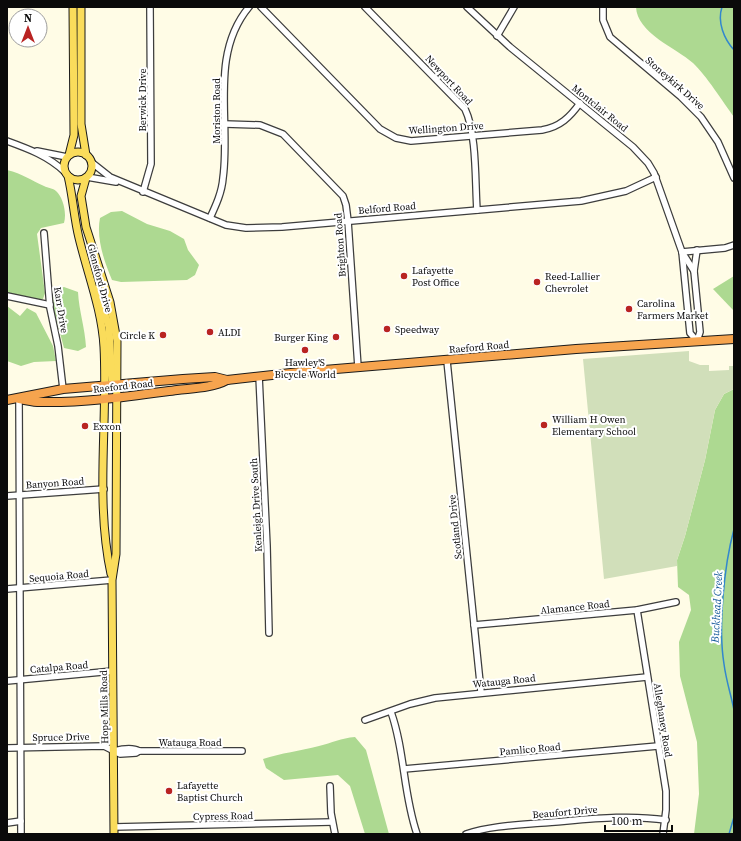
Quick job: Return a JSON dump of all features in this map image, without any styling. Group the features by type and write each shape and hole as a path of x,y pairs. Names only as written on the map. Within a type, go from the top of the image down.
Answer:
{"highway":[{"name":"Raeford Road","path":"7,400 19,399 38,402 104,398 210,386 227,380 259,376 576,349 734,339"},
{"name":"Raeford Road","path":"19,399 36,393 63,389 215,377 227,380"}],"main road":[{"path":"72,7 74,135 68,156 64,163 66,174 76,180 86,177 91,171 91,162 86,155 81,124 81,7"},
{"path":"68,156 77,152 86,155"},
{"name":"Glensford Drive","path":"66,174 79,238 89,269 101,298 109,327 111,385"},
{"name":"Glensford Drive","path":"86,177 81,192 81,200 89,241 113,316 117,341 111,385"},
{"name":"Hope Mills Road","path":"112,580 106,554 104,489 104,398 111,385 118,396 116,554 112,580 114,830"}],"street":[{"name":"Berwick Drive","path":"143,192 151,164 150,7"},
{"name":"Moriston Road","path":"210,218 218,202 223,178 226,54 236,25 249,7"},
{"name":"Wellington Drive","path":"261,7 385,132 396,138 411,141 548,129 565,121 580,103"},
{"name":"Newport Road","path":"365,7 462,104 468,115 472,136 477,210"},
{"name":"Montclair Road","path":"467,7 497,36 633,146 648,163 656,177 682,252 694,271 700,332 697,341"},
{"path":"497,36 514,7"},
{"name":"Stoneykirk Drive","path":"603,7 603,20 610,37 681,97 700,117 718,142 734,178"},
{"name":"Brighton Road","path":"225,124 260,125 283,134 343,196 348,221 358,367"},
{"path":"7,141 33,150 68,156"},
{"path":"33,150 54,162 66,174"},
{"name":"Belford Road","path":"91,162 102,173 124,184 226,225 246,228 348,221 597,199 626,191 656,177"},
{"name":"Belford Road","path":"86,177 124,184"},
{"name":"Karr Drive","path":"44,233 50,305 58,346 63,389"},
{"path":"682,252 725,248 734,245"},
{"path":"694,271 698,250"},
{"name":"Montclair Road","path":"682,252 690,333 697,341"},
{"path":"7,296 50,305"},
{"name":"Scotland Drive","path":"447,360 481,692"},
{"name":"Kenleigh Drive South","path":"259,376 267,546 269,634"},
{"path":"19,399 21,495 21,834"},
{"name":"Banyon Road","path":"7,496 104,489"},
{"name":"Sequoia Road","path":"7,589 112,580"},
{"name":"Alamance Road","path":"474,625 636,610 676,602"},
{"name":"Alleghaney Road","path":"636,610 666,791 666,820 663,834"},
{"name":"Catalpa Road","path":"7,680 113,671"},
{"name":"Watauga Road","path":"365,720 422,700 481,692 647,677"},
{"path":"391,712 399,738 411,813 418,834"},
{"name":"Spruce Drive","path":"7,748 104,746 114,751"},
{"name":"Pamlico Road","path":"404,769 658,746"},
{"name":"Watauga Road","path":"114,751 120,754 130,751 242,750"},
{"path":"330,786 332,822 335,834"},
{"name":"Beaufort Drive","path":"466,834 486,828 612,817 638,816 666,820"},
{"path":"7,823 21,821"},
{"name":"Cypress Road","path":"114,830 332,822"}],"green space":[{"path":"636,7 734,7 734,117 698,68 686,57 658,39 643,25 638,16"},
{"path":"7,170 18,173 55,190 61,197 64,206 64,223 41,228 37,234 45,293 43,299 31,299 7,294"},
{"path":"122,211 147,224 170,231 184,239 188,250 199,265 195,275 187,280 121,282 112,280 106,265 100,241 100,218 111,212"},
{"path":"734,276 734,311 713,289"},
{"path":"64,287 78,292 86,347 78,351 64,348 53,307 54,290"},
{"path":"7,306 20,316 27,308 36,313 53,346 56,361 34,362 21,366 7,361"},
{"path":"689,351 689,361 700,365 709,365 709,371 729,370 729,366 734,366 734,389 724,394 715,410 705,460 685,536 677,560 677,566 604,579 583,359"},
{"path":"734,389 734,834 694,834 699,794 697,742 680,676 679,642 691,610 689,595 678,587 677,560 685,536 705,460 715,410 724,394"},
{"path":"355,737 366,750 389,834 365,834 350,786 338,775 284,780 266,768 263,759 319,746 345,738"}],"waterway":[{"name":"Buckhead Creek","path":"722,7 720,18 722,30 724,36 734,50"},
{"name":"Buckhead Creek","path":"734,529 727,560 722,615 722,649 734,710"},
{"name":"Buckhead Creek","path":"729,834 734,817"}],"place":[{"name":"Lafayette Post Office","path":"404,276"},
{"name":"Reed-Lallier Chevrolet","path":"537,282"},
{"name":"Carolina Farmers Market","path":"629,309"},
{"name":"Speedway","path":"387,329"},
{"name":"ALDI","path":"210,332"},
{"name":"Circle K","path":"163,335"},
{"name":"Burger King","path":"336,337"},
{"name":"Hawley'S Bicycle World","path":"305,350"},
{"name":"William H Owen Elementary School","path":"544,425"},
{"name":"Exxon","path":"85,426"},
{"name":"Lafayette Baptist Church","path":"169,791"}]}
